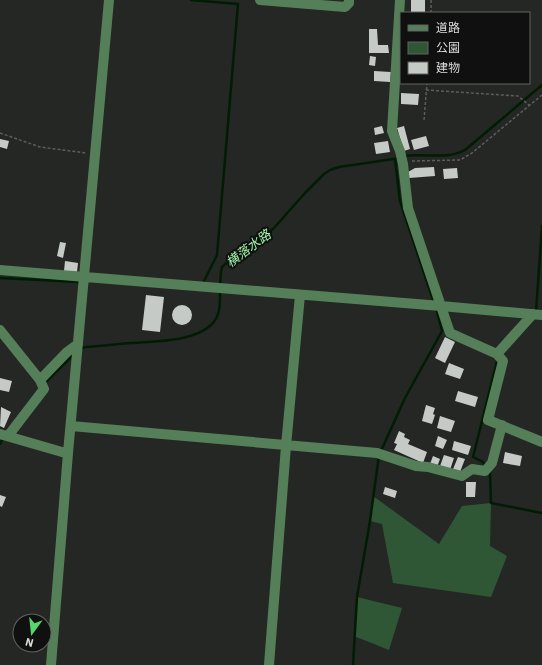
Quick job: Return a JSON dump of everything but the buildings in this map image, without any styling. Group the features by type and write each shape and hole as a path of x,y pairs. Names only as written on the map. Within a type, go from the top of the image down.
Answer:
{"street":[{"path":"51,665 68,453 109,0"},
{"path":"260,0 345,7 349,3 349,0"},
{"path":"400,0 392,132 400,151 403,164 408,208 450,333 497,354 504,361 488,420 542,442"},
{"path":"0,270 539,315"},
{"path":"269,665 286,446 300,295"},
{"path":"497,354 539,315"},
{"path":"0,330 42,384"},
{"path":"68,453 4,435 67,352 78,344"},
{"path":"71,426 380,454 416,466 428,467 462,476 472,469 488,467 502,425"}],"path":[{"path":"431,0 431,12"},
{"path":"424,120 427,84"},
{"path":"426,90 518,96 529,106"},
{"path":"403,164 413,161 460,160 472,153 542,95"},
{"path":"0,133 40,147 96,154"}],"green space":[{"path":"373,496 439,544 462,506 491,503 490,546 507,556 491,597 393,583 382,524 370,521"},
{"path":"357,597 402,608 389,650 354,636"}],"waterway":[{"path":"191,0 238,4 217,255 204,281"},
{"name":"横落水路","path":"405,156 443,156 465,150 542,85"},
{"name":"横落水路","path":"220,285 222,267 231,259 250,248 274,228 324,174 339,167 400,158"},
{"path":"395,159 400,201 434,303"},
{"path":"536,312 542,226"},
{"path":"0,278 79,282 79,284"},
{"name":"横落水路","path":"80,350 85,347 173,340 194,335 211,325 217,317 220,290"},
{"path":"381,451 405,398 442,331 436,308"},
{"name":"横落水路","path":"45,383 74,354"},
{"path":"485,466 483,462 473,457 497,361 499,359"},
{"name":"横落水路","path":"0,444 3,438"},
{"path":"353,665 357,597 370,521 379,455"},
{"path":"488,470 490,473 491,503 542,513"}]}
